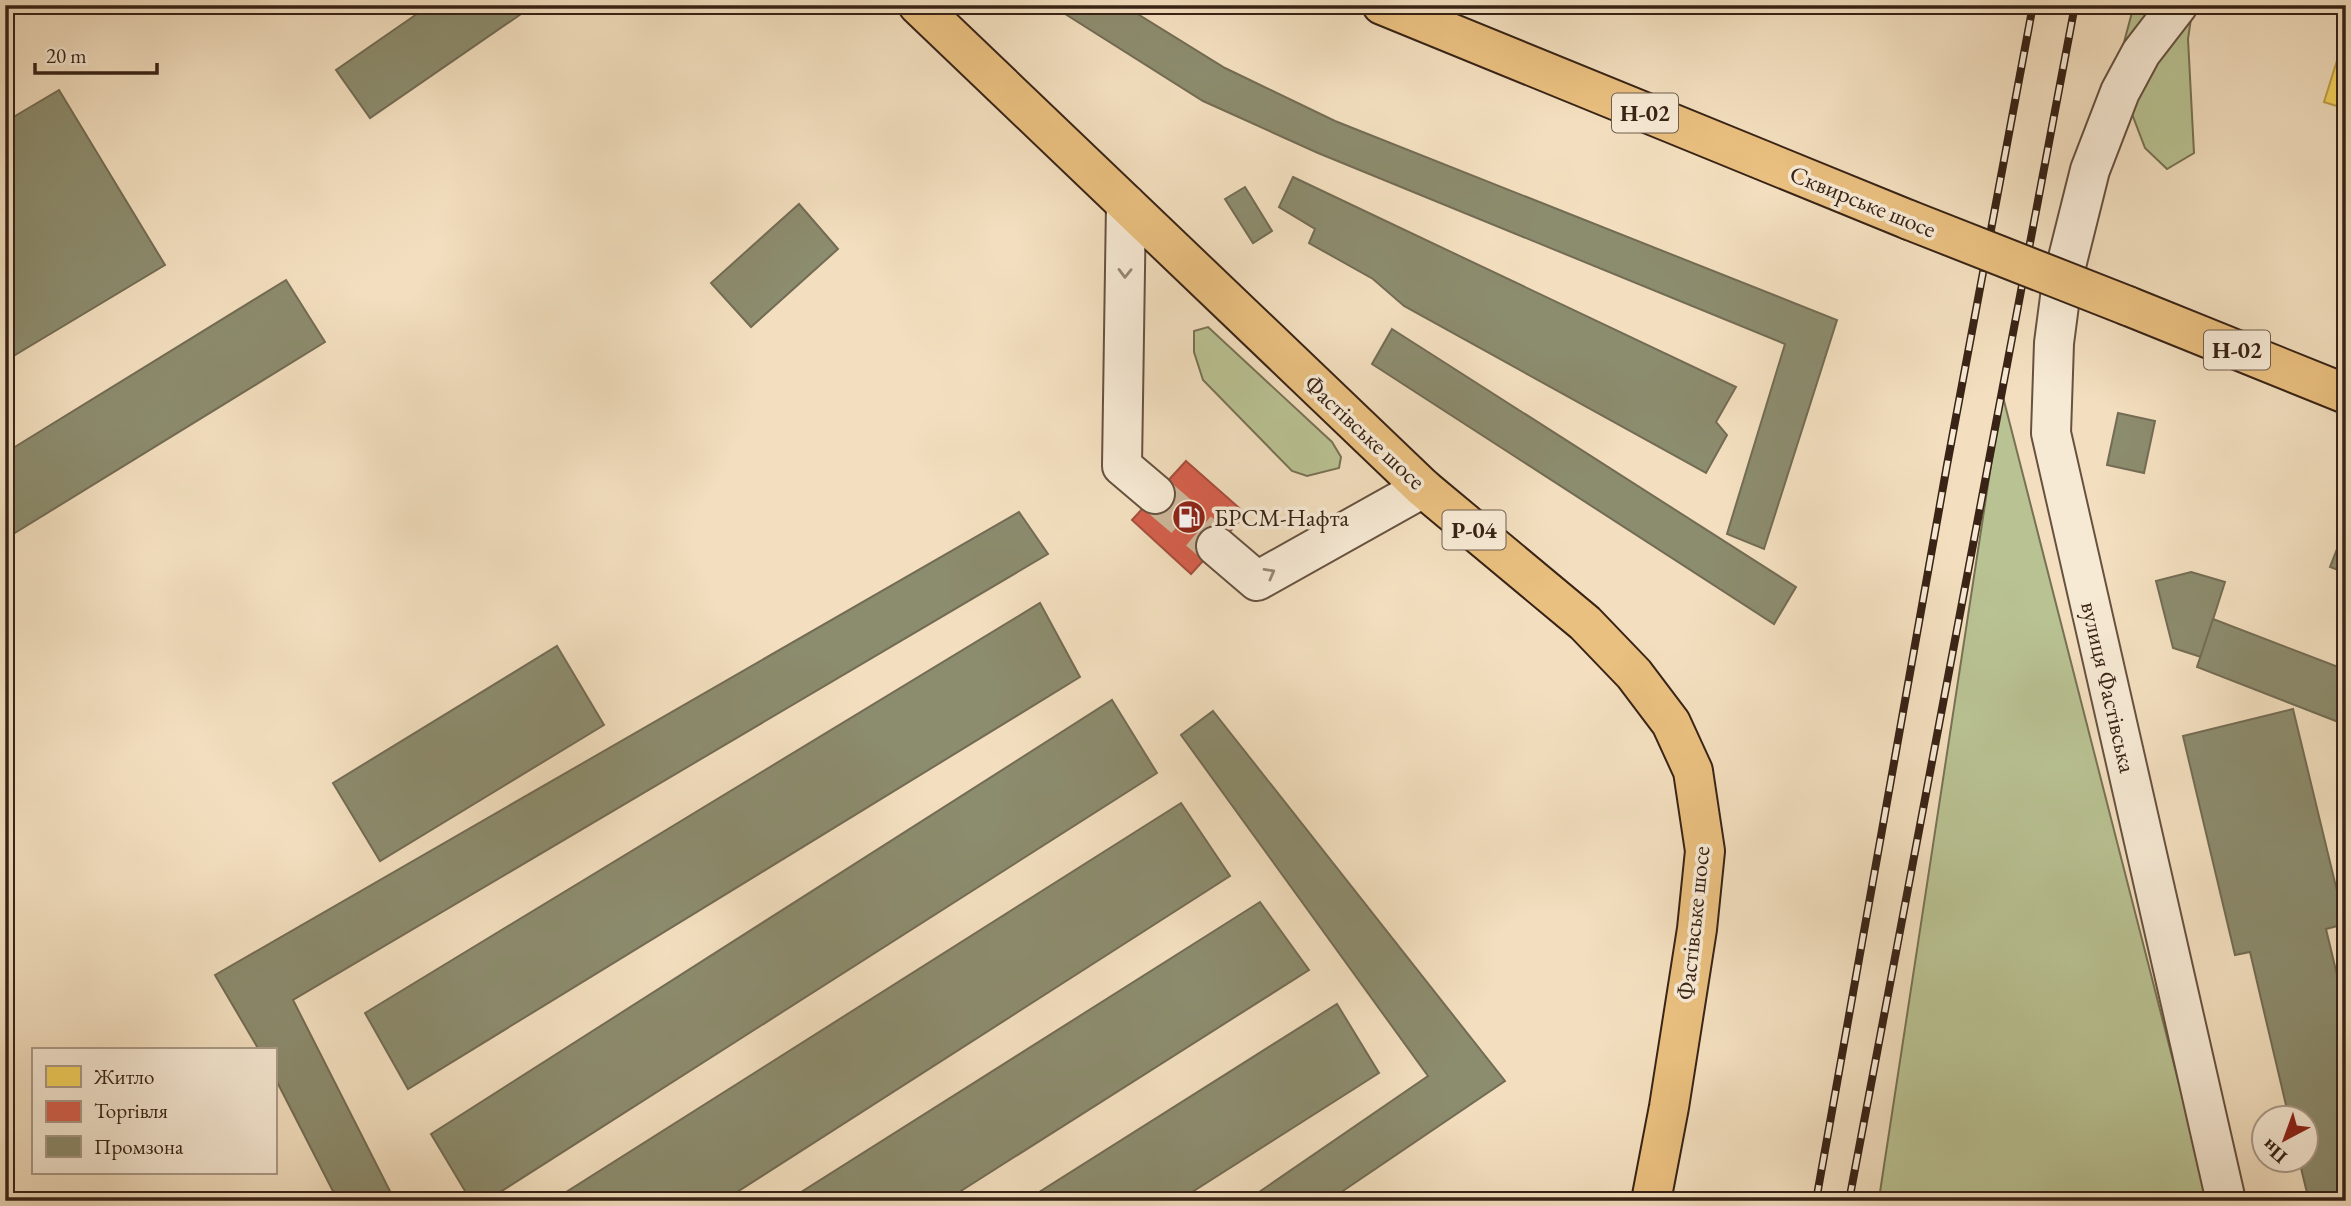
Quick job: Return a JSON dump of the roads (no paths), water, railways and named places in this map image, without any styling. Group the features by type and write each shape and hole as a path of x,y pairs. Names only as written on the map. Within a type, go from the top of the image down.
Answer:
{"main road":[{"name":"Фастівське шосе","path":"918,5 1423,488 1585,623 1634,674 1671,723 1693,771 1705,851 1697,929 1651,1201"},
{"name":"Сквирське шосе","path":"1382,5 1909,220 2346,394"}],"lane":[{"name":"вулиця Фастівська","path":"2178,5 2141,53 2120,92 2090,170 2062,282 2054,343 2051,433 2227,1201"},
{"path":"1126,204 1122,466 1155,494"},
{"path":"1216,546 1257,581 1423,488"}],"tunnel":[{"path":"1155,494 1216,546"}],"railway":[{"path":"1816,1201 1947,465 2033,5"},
{"path":"1849,1201 2075,5"}],"place":[{"name":"БРСМ-Нафта","path":"1189,517"}]}
